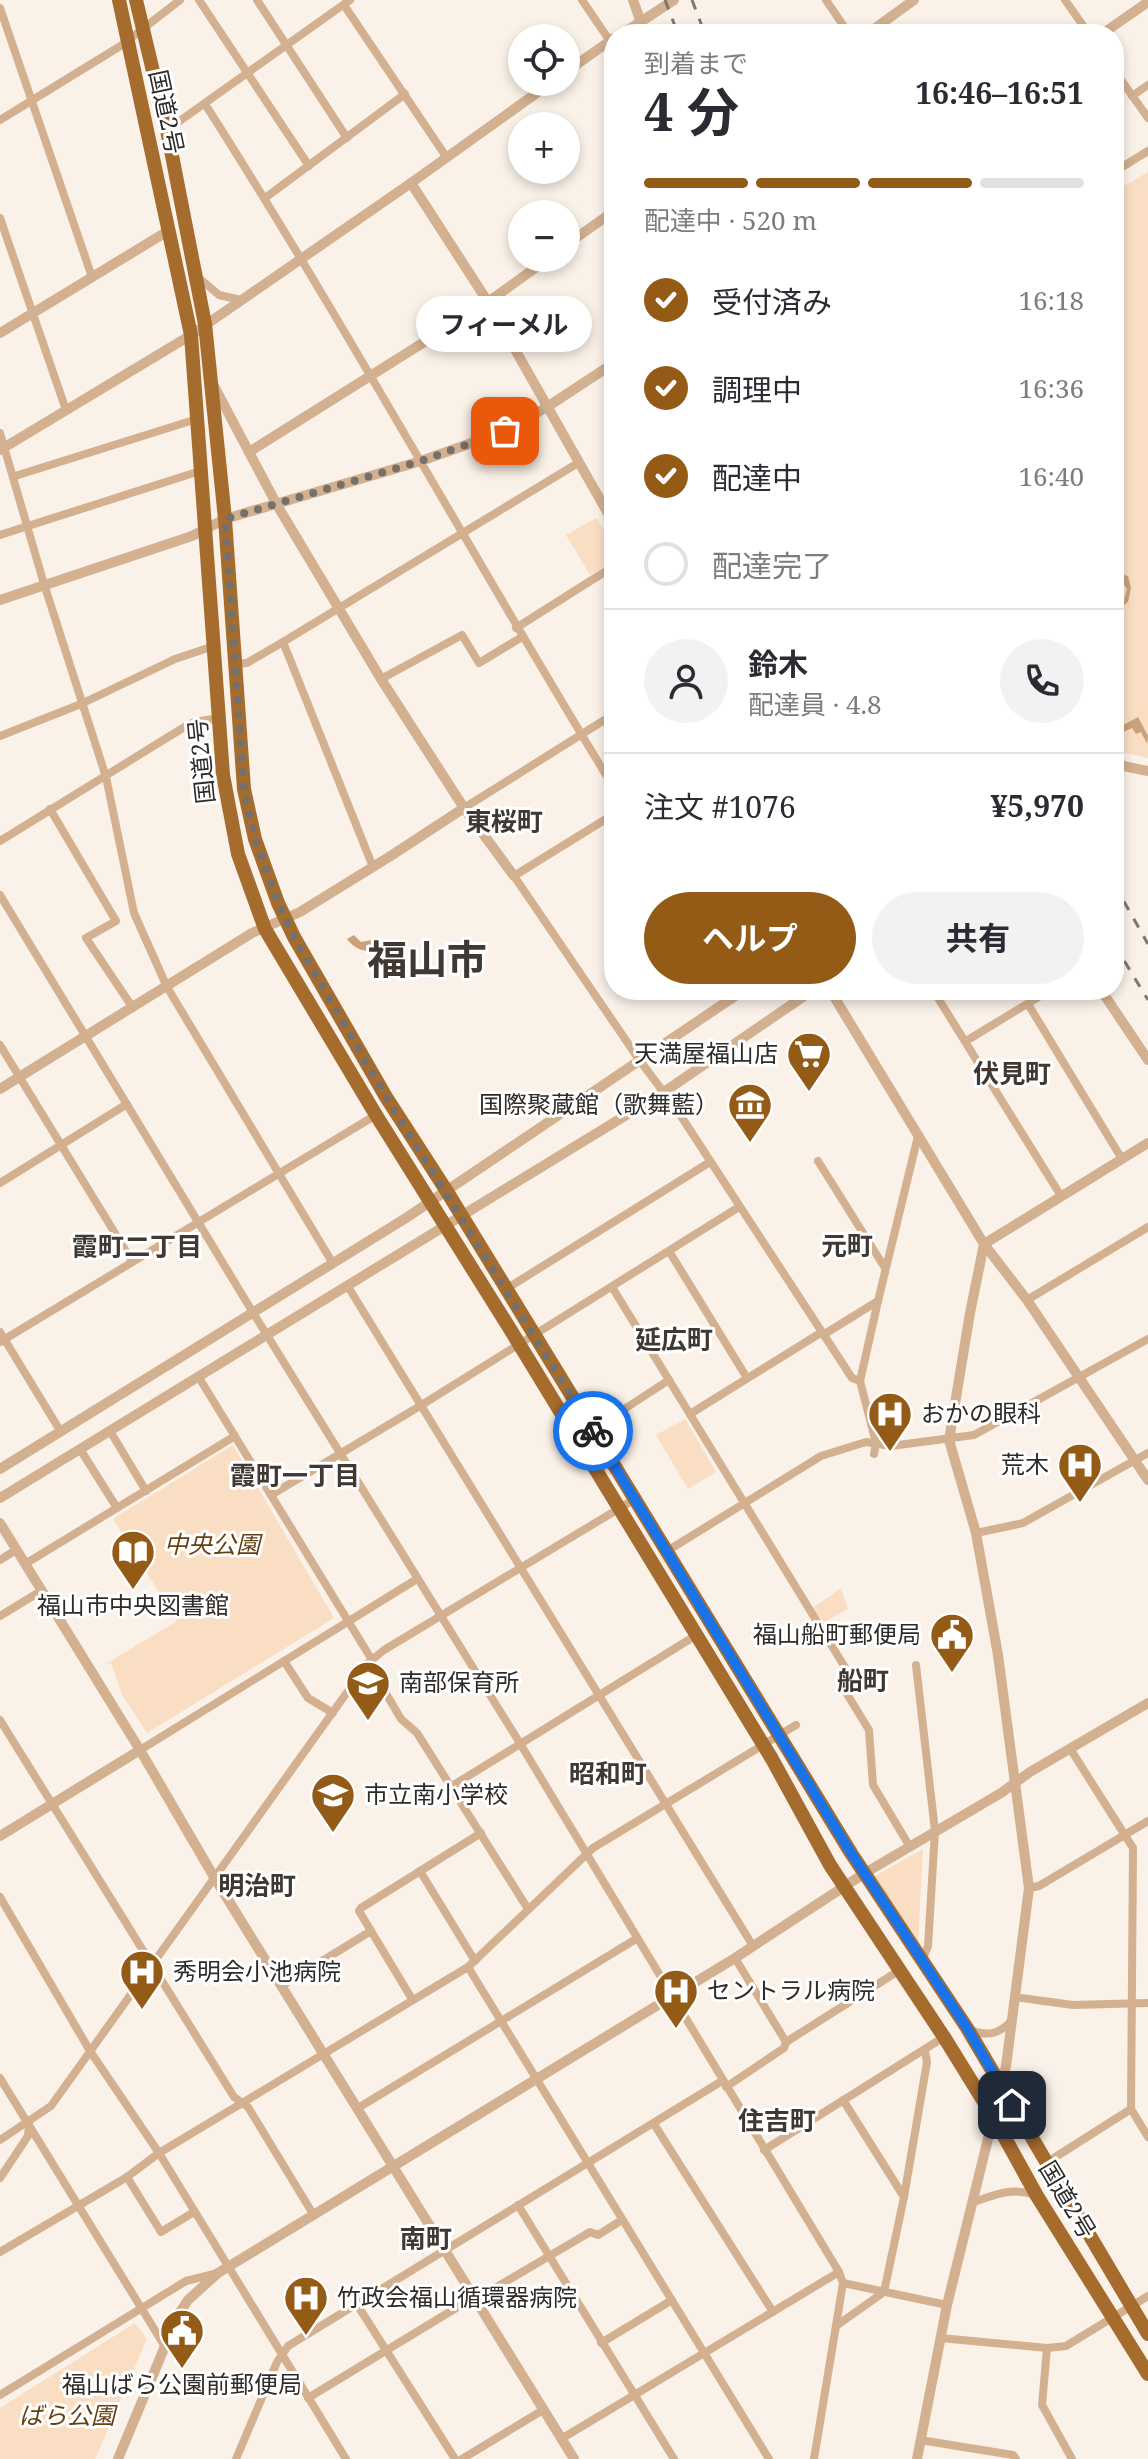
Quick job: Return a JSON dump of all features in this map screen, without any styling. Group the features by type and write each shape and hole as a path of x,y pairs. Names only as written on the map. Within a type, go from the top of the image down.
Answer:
{"highway":[{"name":"国道2号","path":"119,0 191,335 223,775 238,854 265,929 762,1744 830,1865 944,2037 1037,2196 1148,2374"},
{"name":"国道2号","path":"136,0 167,130 205,324 225,519 244,789 258,850 285,920 386,1097 865,1873 967,2028 1148,2334"}],"street":[{"path":"0,120 128,39 180,0"},
{"path":"199,0 309,166"},
{"path":"257,0 347,138"},
{"path":"582,0 604,30"},
{"path":"633,0 641,23 674,0"},
{"path":"826,0 842,24"},
{"path":"881,24 914,0"},
{"path":"1065,0 1082,24"},
{"path":"1116,24 1148,2"},
{"path":"167,130 347,3 447,158"},
{"path":"0,8 92,277"},
{"path":"580,63 604,48"},
{"path":"1124,84 1148,118"},
{"path":"1132,96 1148,85"},
{"path":"265,198 405,94"},
{"path":"2,449 191,335 533,96"},
{"path":"205,104 265,198 516,628 604,772"},
{"path":"1124,166 1148,151"},
{"path":"411,183 488,302 604,507"},
{"path":"0,218 66,410"},
{"path":"580,235 604,218"},
{"path":"0,333 168,231"},
{"path":"249,452 488,302 530,272"},
{"path":"196,274 219,295 241,300"},
{"path":"0,600 206,530 225,519 421,461 505,431 604,370"},
{"path":"212,380 277,505 381,679 464,808 664,1092 852,1378 860,1381"},
{"path":"15,476 198,419"},
{"path":"0,433 2,449 15,476 44,584 106,777 134,913 167,987 332,1262"},
{"path":"235,664 247,663 283,642 578,463"},
{"path":"0,535 200,471"},
{"path":"516,628 604,572"},
{"path":"381,679 462,635 479,663 522,637"},
{"path":"283,642 373,867"},
{"path":"0,736 81,704 175,659 214,646"},
{"path":"0,841 186,726 219,718"},
{"path":"0,1089 252,933 285,920 373,867 604,720"},
{"path":"1124,766 1148,771"},
{"path":"50,809 116,921 86,938 133,1008"},
{"path":"514,876 604,820"},
{"path":"0,895 252,1311 521,1745 839,2272 843,2283 814,2459"},
{"path":"0,1469 430,1201 729,1000"},
{"path":"0,1498 664,1092 798,1000"},
{"path":"836,1000 984,1244 1027,1300 1148,1480"},
{"path":"939,1000 1061,1196"},
{"path":"966,1041 1034,1000"},
{"path":"1108,1000 1148,1060"},
{"path":"1028,1004 1122,1159"},
{"path":"0,1045 132,1261"},
{"path":"0,1183 127,1104"},
{"path":"61,1432 1,1337 376,1115"},
{"path":"874,1454 876,1443 860,1381 918,1136"},
{"path":"917,2459 947,2305 1006,2066 1029,1888 998,1655 976,1533 949,1440 970,1313 984,1244 1148,1143"},
{"path":"818,1161 885,1268"},
{"path":"506,1289 710,1162"},
{"path":"271,1495 739,1207"},
{"path":"1027,1300 1148,1227"},
{"path":"669,1251 747,1378"},
{"path":"347,1285 753,1946"},
{"path":"612,1287 857,1687"},
{"path":"690,1414 878,1301"},
{"path":"667,1551 821,1456 866,1442 891,1446 974,1435 1148,1339"},
{"path":"198,1376 348,1621 401,1719 417,1733 528,1909"},
{"path":"592,1430 669,1380"},
{"path":"110,1431 146,1491"},
{"path":"25,1564 235,1436"},
{"path":"80,1449 117,1508"},
{"path":"976,1533 1023,1523 1148,1453"},
{"path":"0,2140 51,2106 370,1662 635,1499"},
{"path":"0,1523 214,1877 574,2459"},
{"path":"0,1560 16,1550"},
{"path":"0,1836 417,1579"},
{"path":"0,1616 41,1591"},
{"path":"452,1786 695,1636"},
{"path":"284,1661 308,1698 333,1713"},
{"path":"916,1665 935,1831 928,1946 922,1961"},
{"path":"847,1694 869,1730 873,1785 910,1847"},
{"path":"118,2459 164,2345 188,2300 218,2273 735,1958 865,1873 1148,1703"},
{"path":"0,1720 234,2097 248,2107 313,2214"},
{"path":"0,2252 472,1964 593,1848 796,1725"},
{"path":"1071,1750 1133,1848 1131,2109 1148,2137"},
{"path":"1029,1888 1039,1886 1148,1821"},
{"path":"412,1999 359,1911 481,1833"},
{"path":"420,1871 536,2079 769,2459"},
{"path":"0,1897 90,2051 159,2153 346,2459"},
{"path":"283,1985 371,1931"},
{"path":"358,2108 636,1939"},
{"path":"735,1958 786,2042"},
{"path":"236,2459 281,2353 288,2346 358,2306 518,2205 784,2048 786,2042 901,1969"},
{"path":"1014,1997 1073,2005 1148,2003"},
{"path":"967,2028 991,2034 1012,2020"},
{"path":"764,2150 944,2037"},
{"path":"836,2326 884,2292 927,2062 925,2051"},
{"path":"0,2078 164,2345"},
{"path":"843,2100 904,2197"},
{"path":"1046,2163 1131,2109"},
{"path":"0,2178 28,2136 29,2123"},
{"path":"654,2124 773,2312"},
{"path":"127,2177 161,2232 194,2212"},
{"path":"974,2202 1009,2190 1021,2190 1037,2196"},
{"path":"518,2205 674,2459"},
{"path":"308,2398 590,2232 598,2235 622,2220"},
{"path":"561,2439 839,2272"},
{"path":"0,2395 186,2281 218,2273"},
{"path":"843,2283 947,2305"},
{"path":"940,2338 1047,2348 1066,2346 1148,2296"},
{"path":"601,2343 672,2300"},
{"path":"358,2306 455,2459"},
{"path":"1047,2348 1042,2405 1072,2459"},
{"path":"462,2459 543,2410"},
{"path":"920,2440 1013,2455 1016,2459"}],"green space":[{"path":"1148,172 1148,758 1124,752 1124,186"},
{"path":"596,518 604,530 604,566 590,575 566,535"},
{"path":"685,1419 716,1472 688,1489 656,1435"},
{"name":"中央公園","path":"233,1445 334,1618 147,1733 122,1695 111,1663 104,1665 177,1621 113,1519"},
{"path":"841,1588 848,1609 823,1623 813,1608"},
{"path":"923,1849 918,1946 875,1876"},
{"name":"ばら公園","path":"135,2323 147,2339 95,2459 0,2459 0,2408"}],"shaded area":[{"path":"1124,575 1128,576 1131,588 1128,602 1124,605 1124,600 1127,589"},
{"path":"1138,717 1148,736 1147,744 1141,732 1136,734 1132,728 1124,732 1124,725"},
{"path":"354,935 361,942 377,939 381,947 367,951 358,949 347,939"}],"railway":[{"path":"665,0 674,24"},
{"path":"692,0 701,24"},
{"path":"1124,902 1148,944"},
{"path":"1124,960 1148,1000"}],"way so far":[{"path":"505,431 421,461 225,519 244,789 265,871 294,937 386,1097 593,1431"}],"place":[{"name":"フィーメル","path":"505,431"},
{"name":"天満屋福山店","path":"809,1093"},
{"name":"国際聚蔵館（歌舞藍）","path":"750,1144"},
{"name":"おかの眼科","path":"890,1453"},
{"name":"荒木","path":"1080,1504"},
{"name":"福山市中央図書館","path":"133,1591"},
{"name":"福山船町郵便局","path":"952,1674"},
{"name":"南部保育所","path":"368,1722"},
{"name":"市立南小学校","path":"333,1834"},
{"name":"秀明会小池病院","path":"142,2011"},
{"name":"セントラル病院","path":"676,2030"},
{"name":"竹政会福山循環器病院","path":"306,2337"},
{"name":"福山ばら公園前郵便局","path":"182,2370"}],"district":[{"name":"東桜町","path":"504,822"},
{"name":"福山市","path":"427,960"},
{"name":"伏見町","path":"1012,1074"},
{"name":"元町","path":"847,1246"},
{"name":"霞町二丁目","path":"137,1247"},
{"name":"延広町","path":"674,1340"},
{"name":"霞町一丁目","path":"295,1476"},
{"name":"船町","path":"863,1681"},
{"name":"昭和町","path":"608,1774"},
{"name":"明治町","path":"257,1886"},
{"name":"住吉町","path":"777,2121"},
{"name":"南町","path":"426,2239"}],"route":[{"path":"593,1431 851,1853 967,2028 1012,2105"}]}
